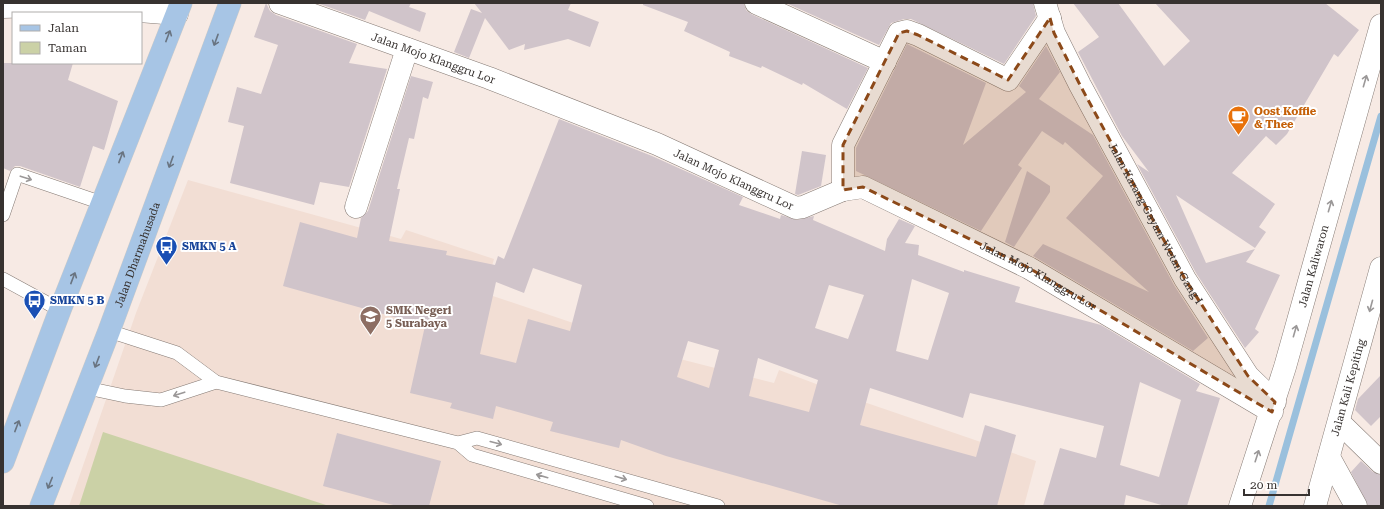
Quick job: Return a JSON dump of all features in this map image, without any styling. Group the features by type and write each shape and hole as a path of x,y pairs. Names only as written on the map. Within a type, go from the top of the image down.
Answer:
{"main road":[{"name":"Jalan Dharmahusada","path":"41,506 110,331 230,3"},
{"path":"3,462 60,310 179,8"}],"street":[{"name":"Jalan Mojo Klanggru Lor","path":"280,3 489,78 657,144 796,208 803,207 843,190 863,187 1029,268 1273,407"},
{"path":"756,3 885,62"},
{"path":"3,7 99,4 139,11 179,8"},
{"path":"843,190 843,145 899,33 907,31 1008,80 1050,18"},
{"name":"Jalan Karang Gayam Wetan Gang I","path":"1050,18 1080,85 1185,279 1248,376 1273,407"},
{"name":"Jalan Kaliwaron","path":"1240,506 1273,407 1381,25"},
{"path":"356,207 407,49"},
{"name":"Jalan Kali Kepiting","path":"1315,506 1381,268"},
{"path":"1339,422 1381,463"},
{"path":"1329,457 1356,506"}],"lane":[{"path":"3,215 17,174 102,203"},
{"path":"3,279 60,310"},
{"path":"110,331 177,353 216,382 458,443 472,456 642,505 645,485"},
{"path":"87,388 125,396 162,400 216,382"},
{"path":"458,443 477,438 718,506"},
{"path":"569,484 574,465"}],"highlighted area":[{"path":"1050,18 1054,33 1080,85 1185,279 1248,376 1275,402 1272,412 1029,268 863,187 843,190 843,145 899,33 907,31 918,35 1008,80"}],"shaded area":[{"name":"SMK Negeri 5 Surabaya","path":"188,180 401,239 406,230 494,259 484,293 680,359 774,383 779,370 864,402 1036,461 1024,506 69,506 136,313"}],"green space":[{"path":"103,432 329,506 79,506"}],"building":[{"path":"266,3 270,11 276,15 357,44 349,63 387,69 349,187 320,182 314,205 230,183 244,126 228,122 237,87 261,94 278,45 254,37"},
{"path":"317,3 411,3 409,7 426,13 420,32 369,11 365,20"},
{"path":"474,3 571,3 568,10 599,22 590,47 568,39 524,50 525,44 509,50 485,18 469,58 454,52 471,9 482,13"},
{"path":"643,3 744,3 746,10 751,14 868,68 847,109 803,83 802,85 762,66 761,68 729,56 730,52 684,31 688,22 643,5"},
{"path":"786,3 1033,3 1036,16 1004,64 911,19 904,19 891,23 879,45"},
{"path":"1073,3 1118,3 1164,66 1190,41 1155,3 1325,3 1359,30 1338,57 1334,54 1287,134 1276,145 1266,136 1232,173 1275,204 1259,227 1266,232 1255,248 1176,195 1206,263 1255,249 1246,262 1280,275 1255,329 1259,332 1245,348 1196,273 1137,164 1149,172 1122,136 1078,52 1099,37"},
{"path":"907,44 986,83 963,145 1026,92 1019,86 1046,46 1060,72 1039,99 1093,135 1174,285 1208,338 1193,351 1033,256 1043,244 1149,292 1066,218 1103,176 1065,142 1063,145 1042,131 1018,165 1022,168 981,231 856,171 856,148"},
{"path":"3,63 73,64 68,80 118,101 104,150 93,146 80,187 20,166 15,166 10,171 3,168"},
{"path":"411,76 433,82 428,99 423,97 414,139 409,138 397,189 400,189 389,241 447,251 446,255 495,265 498,256 504,259 559,119 652,156 743,197 739,205 780,219 781,215 797,220 814,216 813,220 885,251 887,239 899,219 915,226 905,243 919,245 918,255 964,272 964,270 1020,287 1015,302 1101,325 1200,384 1196,391 1220,398 1187,506 1165,506 1126,495 1124,506 1043,506 1060,448 1096,458 1104,426 970,393 963,418 870,388 860,425 976,457 985,425 1016,435 997,506 843,506 666,456 621,440 619,448 550,431 553,422 496,406 493,419 450,408 452,403 410,393 425,326 401,321 401,319 283,286 300,222 357,238 361,218 368,211","holes":["533,268 582,285 570,331 528,319 516,363 480,354 496,282 524,293","912,279 949,293 928,360 896,351","829,285 864,295 848,339 815,328","688,341 719,350 709,388 677,377","758,358 818,380 809,412 749,396","1140,382 1181,400 1159,477 1120,465"]},
{"path":"802,151 826,155 821,186 798,195 795,194"},
{"path":"1027,171 1050,186 1050,192 1014,247 1005,242"},
{"path":"1381,375 1381,416 1371,426 1355,410 1358,399"},
{"path":"337,433 441,461 429,506 397,506 323,486"},
{"path":"1361,461 1373,472 1381,475 1381,506 1368,506 1351,472"}],"waterway":[{"path":"1269,506 1381,116"}],"place":[{"name":"Oost Koffie & Thee","path":"1238,136"},
{"name":"SMKN 5 A","path":"167,266"},
{"name":"SMKN 5 B","path":"34,320"},
{"name":"SMK Negeri 5 Surabaya","path":"370,336"}]}
